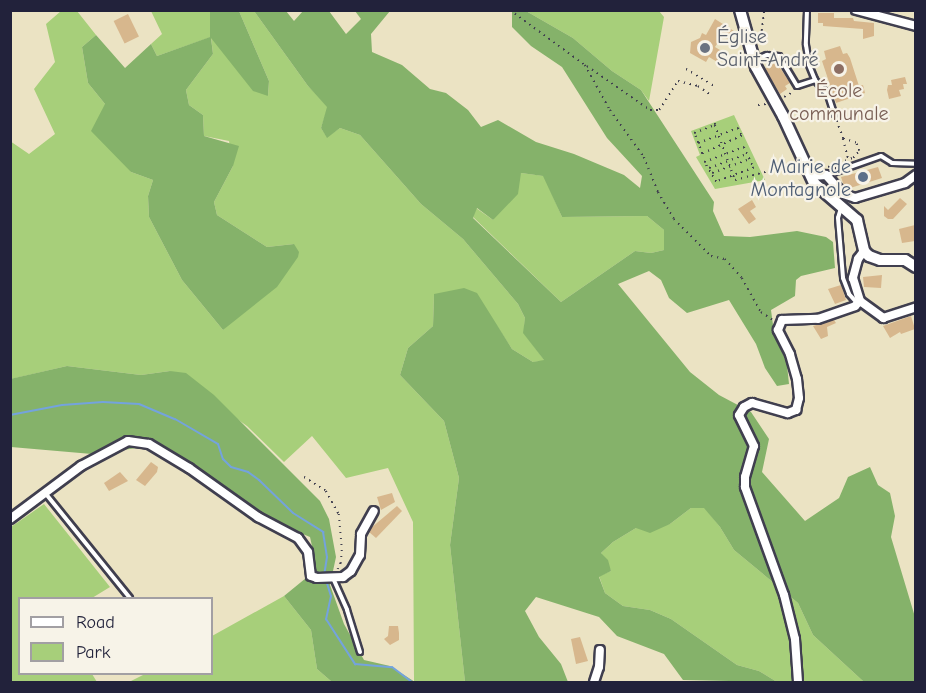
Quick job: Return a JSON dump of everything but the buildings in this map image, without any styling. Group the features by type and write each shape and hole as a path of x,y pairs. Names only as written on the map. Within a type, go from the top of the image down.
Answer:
{"street":[{"path":"740,10 753,60 818,175 843,194 855,198 905,183 915,176"},
{"path":"856,10 915,26"},
{"path":"818,175 818,188 857,220 864,251 874,259 899,259 915,267"},
{"path":"864,251 858,259 854,278 859,302 883,318 915,307"},
{"path":"798,682 795,639 784,595 745,487 745,477 754,446 739,415 744,407 752,403 788,413 796,410 799,398 797,379 790,354 778,330 779,324 786,319 818,319 859,302"},
{"path":"10,519 99,454 128,441 149,444 189,468 258,517 298,538 308,552 310,576 317,578 343,577 356,563 360,555 361,534 374,511"},
{"path":"594,682 599,667 600,650"}],"lane":[{"path":"807,10 806,45 815,80 828,95 834,114"},
{"path":"753,60 774,54 785,62 797,86 815,80"},
{"path":"818,175 881,156 892,163 915,164"},
{"path":"841,208 838,218 843,278 849,294 859,302"},
{"path":"45,494 129,597"},
{"path":"331,578 347,610 360,652"}],"path":[{"path":"510,10 650,110 659,110 678,81 686,85 698,86 711,95"},
{"path":"753,60 760,43 764,10"},
{"path":"585,64 610,110 644,157 658,192 674,219 711,256 725,259 742,278 761,312 779,324"},
{"path":"686,69 716,87"},
{"path":"781,98 792,93"},
{"path":"834,114 847,154"},
{"path":"698,144 719,136 738,128 742,136 723,146 702,154 698,144 694,133 715,124 719,136 723,146 726,154 730,167 735,180 758,176 773,170"},
{"path":"818,175 826,167 856,155 859,146 843,139"},
{"path":"754,168 716,182 704,162 744,147 758,176"},
{"path":"708,169 747,154"},
{"path":"711,174 750,159"},
{"path":"304,477 326,491 339,514 341,563 331,578"}],"green space":[{"path":"61,11 77,11 96,35 82,47 88,83 105,104 131,172 153,180 148,196 149,217 182,280 223,330 294,244 267,247 217,215 214,202 233,166 229,141 204,136 203,115 189,105 186,90 213,54 211,37 268,96 269,81 239,11 254,11 308,86 328,107 321,128 327,137 340,128 360,135 421,204 463,239 518,304 525,318 524,333 545,361 533,362 512,349 497,326 434,294 433,326 408,348 400,375 444,421 459,478 450,545 465,682 414,681 413,522 388,468 346,478 312,436 284,462 247,426 170,371 141,375 67,366 11,379 10,141 29,154 55,134 34,89 55,62 46,24"},
{"path":"151,11 210,11 211,37 157,56 151,44 162,34"},
{"path":"210,11 239,11 269,81 268,96 253,91 211,38 213,54 186,90 189,105 203,115 204,136 239,146 233,166 214,202 217,215 267,247 294,244 299,252 298,257 277,287 223,330 182,280 149,217 148,196 153,180 131,172 91,131 105,104 88,83 82,47 96,35 125,68 151,44 157,56 210,37"},
{"path":"254,11 286,11 294,21 303,11 329,11 346,34 361,19 355,11 390,11 371,34 372,52 402,65 430,89 446,93 468,110 481,127 498,120 536,142 574,154 624,175 640,188 642,176 607,138 562,67 531,46 512,27 512,11 526,11 573,38 612,71 641,90 714,202 713,211 724,236 750,237 797,231 826,237 833,242 835,268 801,276 796,280 795,296 771,310 773,325 787,365 789,384 777,386 765,368 756,344 729,300 687,313 669,298 661,280 649,271 618,284 690,372 719,395 751,412 769,439 762,472 805,521 839,498 848,477 870,467 878,485 890,493 895,516 891,537 915,617 915,682 864,682 813,635 798,603 734,550 720,527 704,508 691,508 670,524 650,533 636,528 613,542 601,553 608,560 611,571 599,577 605,593 623,606 650,610 671,619 737,665 759,671 777,682 683,680 664,654 617,636 599,617 536,597 525,611 539,637 561,664 568,682 465,682 450,545 459,478 444,421 400,375 408,348 433,326 434,294 464,288 477,293 512,349 533,362 544,360 523,333 525,318 518,304 463,239 421,204 360,135 340,128 327,138 321,128 327,107 308,86","holes":["521,173 543,176 562,217 647,216 664,230 664,250 651,253 635,251 561,302 473,218 477,208 493,220 518,194"]},
{"path":"526,11 659,11 664,17 649,101 641,90 612,71 573,38"},
{"path":"734,115 765,180 715,189 696,157 700,155 691,131"},
{"path":"521,173 544,176 562,217 647,216 664,230 664,250 651,253 635,251 561,302 473,217 476,208 493,220"},
{"path":"67,366 141,375 170,371 186,373 214,395 320,501 329,519 336,557 330,585 344,624 364,660 390,666 415,682 332,682 317,669 311,630 284,596 306,578 315,560 310,537 286,527 145,447 92,454 11,447 10,379"},
{"path":"44,504 110,587 94,597 18,597 18,675 93,675 97,682 11,682 11,527"},
{"path":"691,508 705,508 734,550 798,603 813,635 864,682 777,682 759,671 737,665 671,619 650,610 623,606 605,593 599,576 611,571 601,553 613,542 636,528 670,524"},
{"path":"284,596 311,630 317,669 332,682 129,682 143,675 213,675 213,635"}],"waterway":[{"path":"10,415 62,405 103,402 139,404 175,419 218,444 223,459 231,467 248,472 293,513 323,532 327,557 324,575"},
{"path":"326,580 331,596 326,619 355,664 392,667 412,682"}],"place":[{"name":"Église Saint-André","path":"705,48"},
{"name":"École communale","path":"839,69"},
{"name":"Mairie de Montagnole","path":"863,177"}]}
